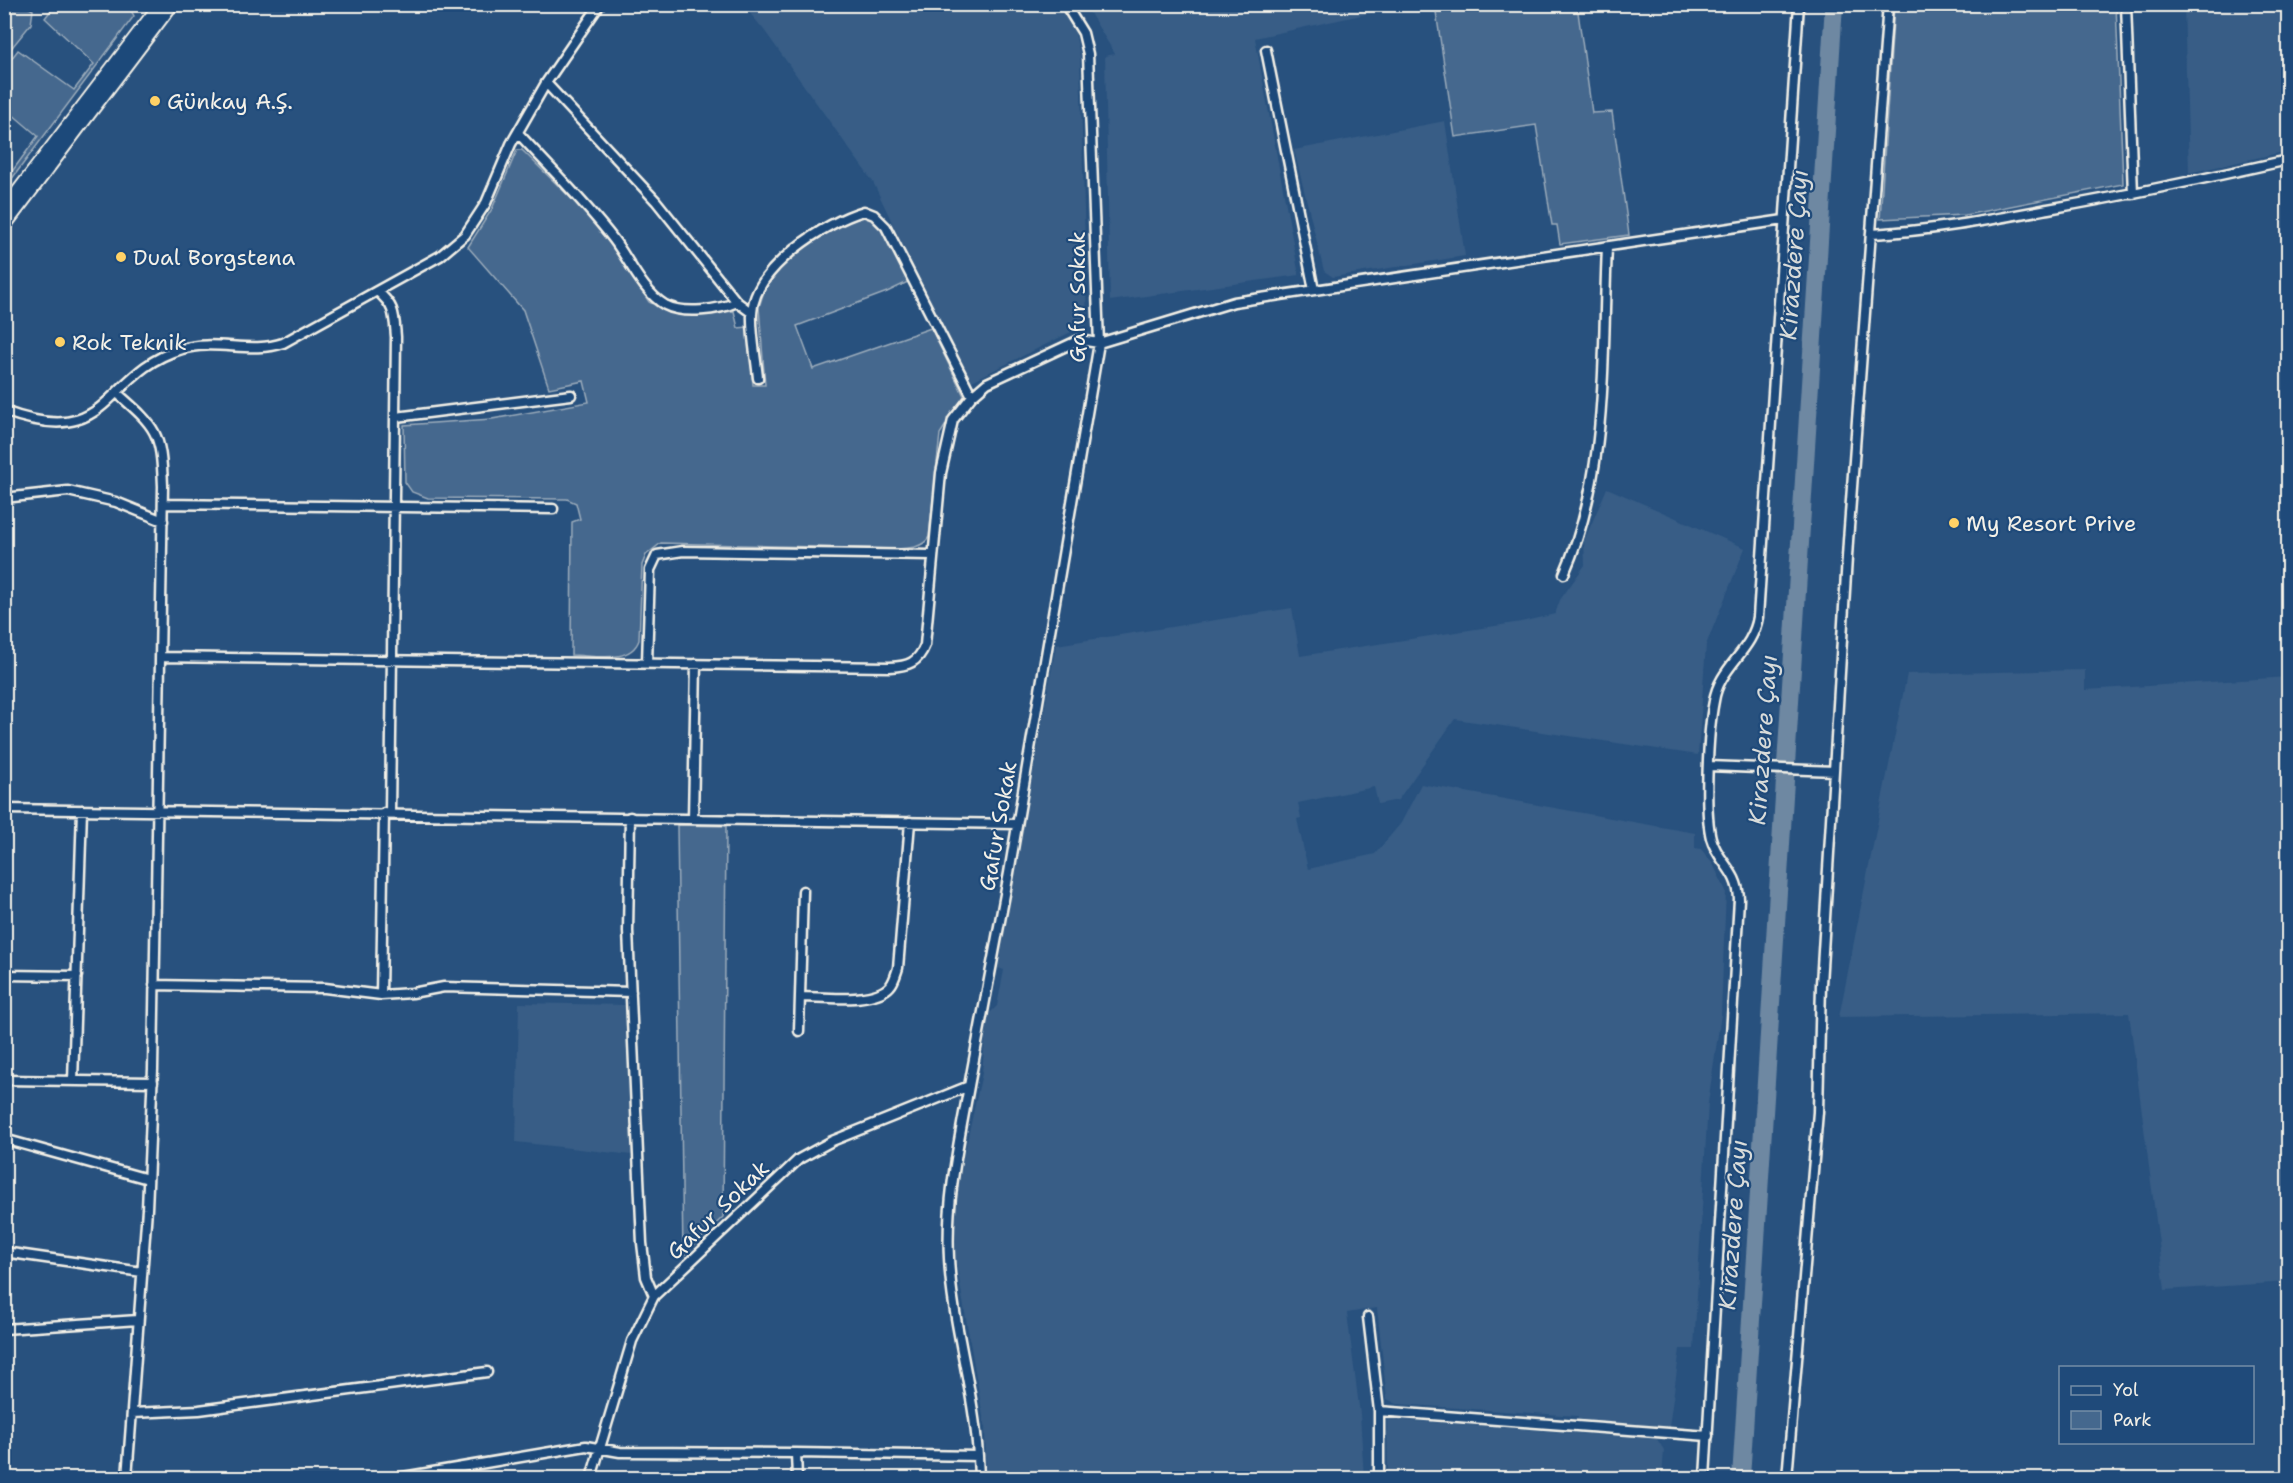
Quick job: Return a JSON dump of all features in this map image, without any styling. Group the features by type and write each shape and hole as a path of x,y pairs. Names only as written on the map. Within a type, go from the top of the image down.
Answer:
{"main road":[{"path":"4,210 160,4"},
{"path":"4,226 172,4"}],"street":[{"path":"4,411 40,422 78,420 101,409 144,367 167,354 205,345 274,346 315,327 451,249 465,235 486,203 518,133 546,83 600,4"},
{"name":"Gafur Sokak","path":"591,1479 632,1341 654,1296 799,1159 832,1142 969,1086 1017,824 1099,344 1088,54 1083,33 1065,4"},
{"path":"1705,1479 1739,899 1736,879 1717,851 1709,830 1711,720 1718,686 1750,640 1758,617 1799,4"},
{"path":"1787,1479 1818,1112 1821,984 1834,771 1863,324 1872,234 1888,4"},
{"path":"2126,4 2133,194"},
{"path":"1266,50 1314,291"},
{"path":"546,83 656,201 737,302 752,313"},
{"path":"518,133 614,239 652,294 662,303 675,309 688,310 720,307 737,302"},
{"path":"1872,234 1924,231 2133,194 2289,160"},
{"path":"758,378 752,313 762,284 786,255 847,218 864,211 886,227 972,396"},
{"path":"160,657 890,667 911,664 919,658 925,645 932,555 947,436 953,420 972,396 987,383 1079,340 1099,344 1234,302 1784,220"},
{"path":"1564,574 1578,543 1594,475 1607,247"},
{"path":"377,291 389,301 395,320 396,417 393,659 381,995"},
{"path":"117,393 145,417 157,433 162,458 163,504 153,1082 127,1479"},
{"path":"396,417 571,395"},
{"path":"4,498 68,492 109,500 163,521"},
{"path":"163,504 553,509"},
{"path":"647,663 650,570 657,555 683,551 932,555"},
{"path":"693,819 696,664"},
{"path":"1709,766 1834,771"},
{"path":"4,808 1017,824"},
{"path":"73,1081 82,810"},
{"path":"630,818 628,855 631,992 644,1263 654,1296"},
{"path":"801,996 867,997 881,994 892,985 898,968 910,822"},
{"path":"799,1031 803,891"},
{"path":"4,975 77,976"},
{"path":"154,985 325,988 381,995 412,993 444,987 631,992"},
{"path":"4,1080 153,1082"},
{"path":"969,1086 952,1184 949,1259 975,1418 979,1479"},
{"path":"4,1139 148,1179"},
{"path":"4,1252 142,1272"},
{"path":"1368,1317 1379,1411 1379,1479"},
{"path":"4,1329 138,1320"},
{"path":"132,1413 198,1410 487,1372"},
{"path":"1379,1411 1708,1436"},
{"path":"397,1479 568,1448 601,1447 620,1452 978,1456"},
{"path":"796,1453 797,1479"}],"shaded area":[{"path":"743,5 1060,5 1073,25 1080,55 1087,324 968,383 873,182 764,30"},
{"path":"1085,5 1408,5 1255,38 1299,275 1110,301 1105,56 1115,54"},
{"path":"2184,5 2288,5 2288,151 2189,173"},
{"path":"1445,121 1465,256 1333,277 1324,271 1294,150"},
{"path":"1607,488 1745,548 1706,645 1698,755 1455,719 1398,800 1378,804 1374,787 1298,803 1301,818 1297,819 1308,869 1375,854 1401,823 1421,784 1695,833 1695,848 1701,849 1713,864 1726,891 1721,1014 1708,1103 1694,1349 1680,1349 1669,1427 1578,1420 1578,1416 1397,1404 1387,1399 1377,1308 1347,1313 1360,1414 1364,1478 986,1478 985,1428 956,1261 955,1196 982,1073 986,1026 989,1014 997,1006 1004,970 998,968 1056,645 1292,608 1300,656 1521,622 1555,614 1560,600 1585,565 1584,541"},
{"path":"2085,670 2085,690 2288,677 2288,1282 2165,1290 2129,1013 1839,1017 1907,674"},
{"path":"519,1003 625,1005 632,1155 516,1142"},
{"path":"1387,1419 1657,1439 1664,1450 1662,1478 1491,1476 1490,1478 1388,1478"}],"green space":[{"path":"55,5 128,5 134,16 5,188 5,181 38,136 5,108 5,67 18,50 74,90 94,64 45,18"},
{"path":"1435,5 1577,5 1592,113 1612,112 1629,235 1560,244 1557,225 1552,225 1536,125 1455,137"},
{"path":"1894,5 2116,5 2123,184 1965,215 1880,219"},
{"path":"26,6 33,10 31,24 5,56 5,11"},
{"path":"517,150 522,150 601,228 649,302 669,313 709,314 734,311 738,328 748,327 753,385 765,385 759,307 765,288 777,269 800,248 850,218 865,214 878,221 910,281 797,326 813,369 931,328 964,396 940,434 929,537 926,541 914,547 895,549 661,543 646,555 642,565 639,640 634,648 628,653 610,657 571,655 572,522 580,519 576,503 567,499 428,498 412,492 405,482 404,425 492,419 589,402 584,381 549,388 523,310 468,247 492,209"},
{"path":"677,825 726,826 723,1217 683,1256"}],"waterway":[{"name":"Kirazdere Çayı","path":"1741,1478 1834,4"}],"place":[{"name":"Günkay A.Ş.","path":"155,101"},
{"name":"Dual Borgstena","path":"121,257"},
{"name":"Rok Teknik","path":"60,342"},
{"name":"My Resort Prive","path":"1954,523"}]}
